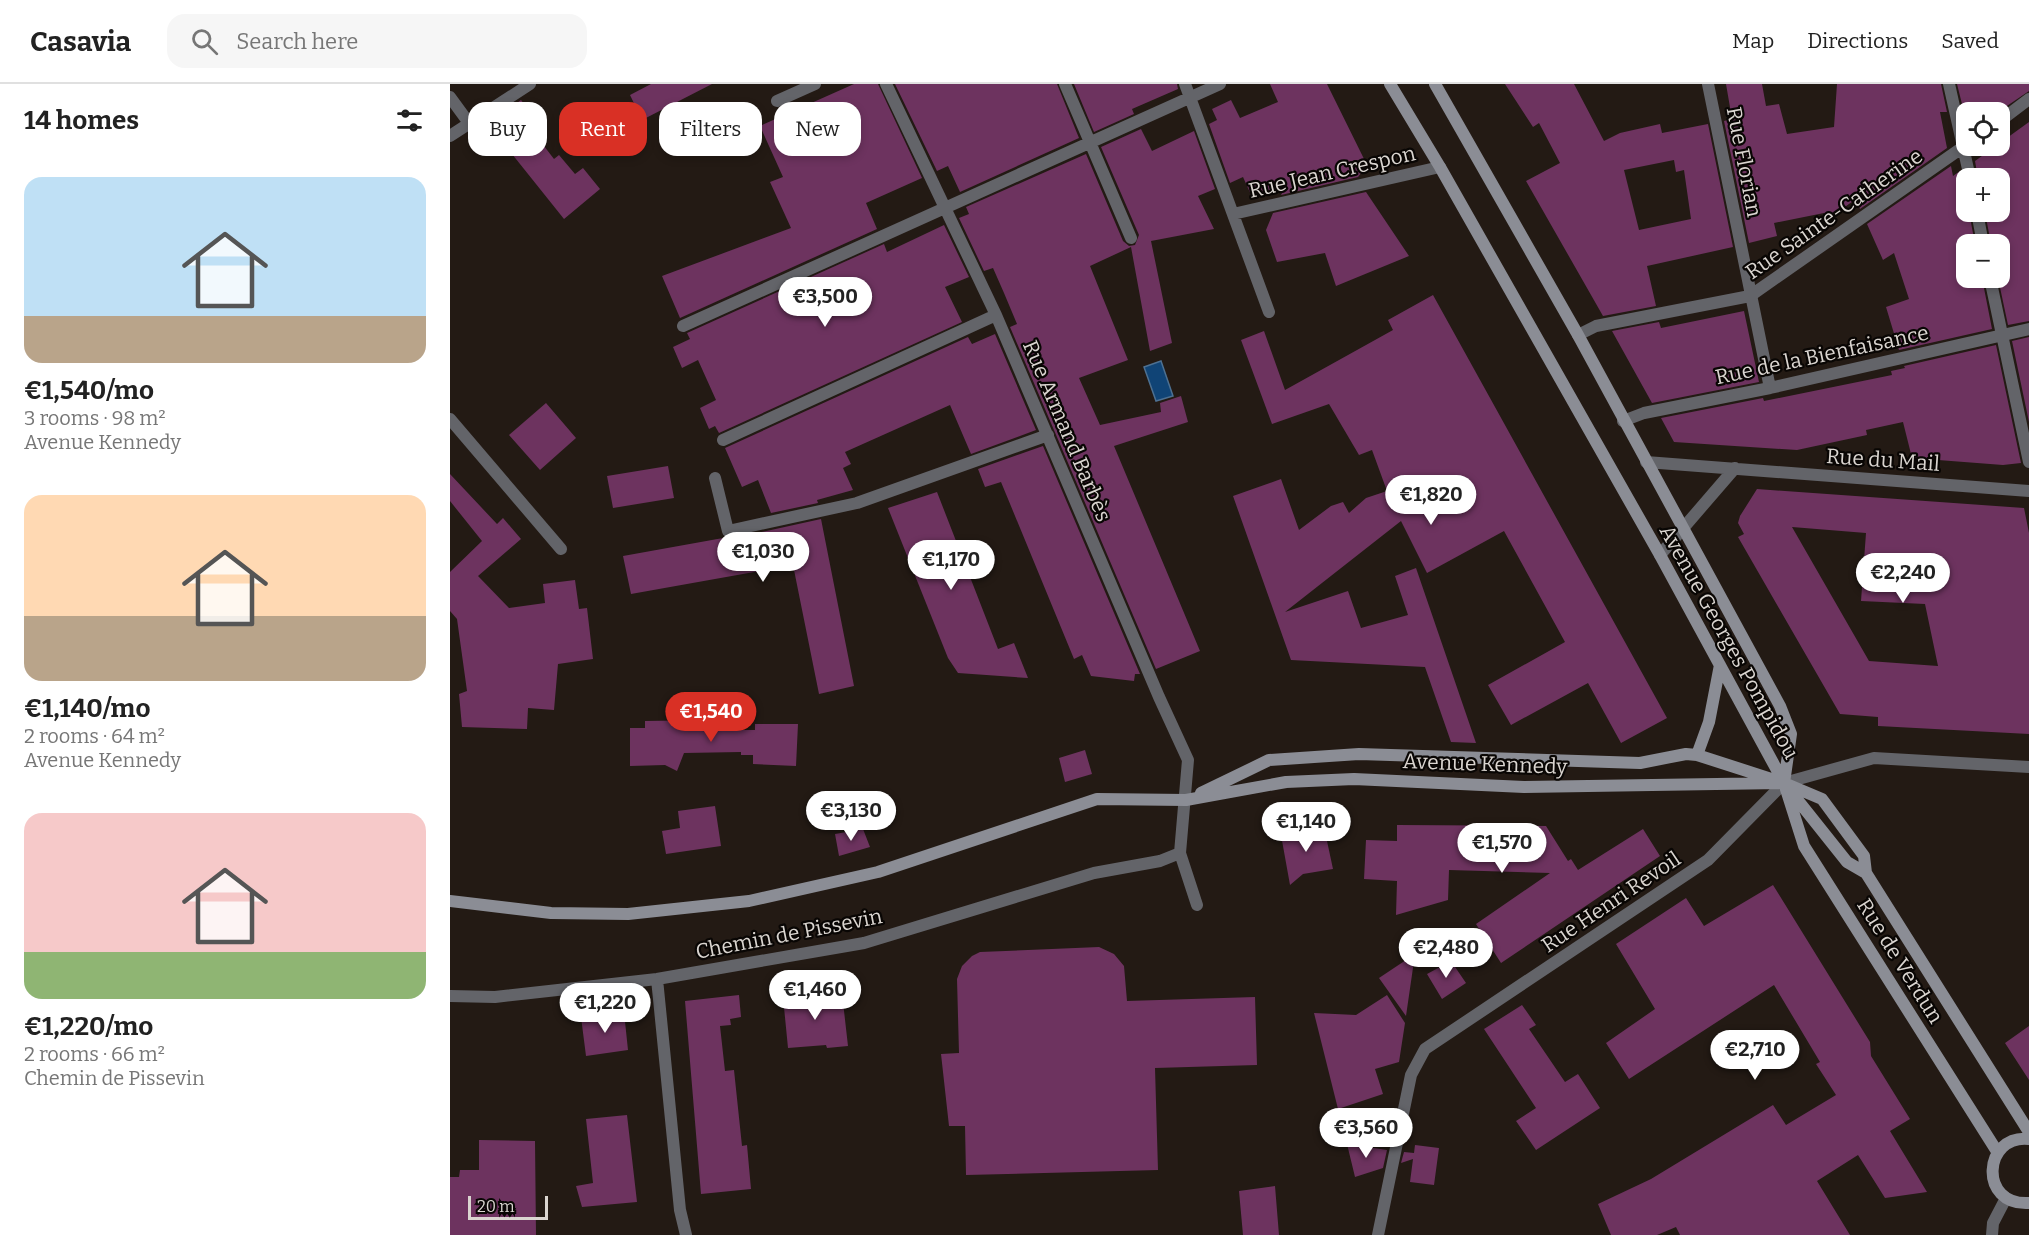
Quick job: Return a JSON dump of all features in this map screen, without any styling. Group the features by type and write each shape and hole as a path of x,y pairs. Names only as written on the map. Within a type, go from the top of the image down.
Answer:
{"main road":[{"name":"Avenue Georges Pompidou","path":"1390,84 1440,167 1660,555 1784,783"},
{"name":"Avenue Georges Pompidou","path":"1435,84 1578,335 1783,714 1791,734 1784,783"},
{"path":"1697,754 1709,722 1720,664"},
{"name":"Avenue Kennedy","path":"1186,800 1269,760 1359,754 1640,763 1697,754"},
{"name":"Rue de Verdun","path":"1697,754 1784,783 1822,799 1864,856 1866,873 2029,1132"},
{"name":"Avenue Kennedy","path":"450,901 551,913 628,914 749,901 878,872 1096,799 1186,800 1286,782 1354,779 1524,787 1784,783"},
{"name":"Rue de Verdun","path":"1784,783 1847,862 1866,873"},
{"name":"Rue de Verdun","path":"1784,783 1804,846 1998,1154"},
{"path":"2029,1139 2015,1140 1998,1154 1993,1178 1995,1186 2006,1198 2029,1203"}],"street":[{"path":"502,102 530,84"},
{"path":"777,101 815,84"},
{"name":"Rue Armand Barbès","path":"886,84 996,315 1159,697 1186,752 1186,800"},
{"path":"1065,84 1131,238"},
{"name":"Rue Jean Crespon","path":"1185,84 1269,312"},
{"path":"683,326 1220,84"},
{"name":"Rue Florian","path":"1708,84 1770,388"},
{"path":"1949,84 1956,111"},
{"path":"450,97 468,122"},
{"path":"2010,113 2029,99"},
{"path":"450,136 468,124"},
{"name":"Rue Sainte-Catherine","path":"1578,335 1596,326 1750,296 1956,152"},
{"name":"Rue Jean Crespon","path":"1233,214 1440,167"},
{"path":"1992,288 2029,462"},
{"path":"723,440 996,315"},
{"name":"Rue de la Bienfaisance","path":"1623,421 1644,412 1770,388 2029,330"},
{"path":"450,418 561,549"},
{"path":"715,478 728,531 857,503 1048,435"},
{"name":"Rue du Mail","path":"1646,462 2029,491"},
{"path":"1660,555 1735,468"},
{"path":"1784,783 1874,758 2029,767"},
{"name":"Rue Henri Revoil","path":"1378,1235 1411,1075 1425,1049 1708,860 1784,783"},
{"path":"1186,800 1180,853 1197,905"},
{"name":"Chemin de Pissevin","path":"450,996 495,997 657,979 864,943 1094,873 1160,861 1180,853"},
{"path":"657,979 680,1210 686,1235"},
{"path":"1992,1235 1993,1223 2006,1198"}],"water":[{"path":"1161,361 1173,396 1156,401 1144,367"}],"building":[{"path":"651,84 712,84 677,102 659,102 659,111 647,117 647,102 633,102 630,95"},
{"path":"854,84 878,84 922,178 866,203 877,229 680,318 662,276 791,228 770,182 783,177 762,130 762,125 774,120 774,156 861,156 861,102 814,102"},
{"path":"895,84 1057,84 1079,138 960,192 948,166 937,171"},
{"path":"1074,84 1177,84 1178,89 1132,109 1134,114 1094,132"},
{"path":"1270,84 1327,84 1367,165 1358,177 1281,195 1283,191 1252,197 1243,177 1230,183 1209,124 1217,120 1212,109 1231,100 1240,118 1278,102"},
{"path":"1505,84 1574,84 1604,141 1620,133 1660,124 1662,133 1708,124 1733,247 1647,266 1656,306 1603,316 1526,181 1560,163 1539,123 1533,127","holes":["1674,160 1676,172 1684,170 1691,219 1639,230 1624,170"]},
{"path":"1726,84 1762,84 1766,106 1779,104 1787,134 1834,127 1837,84 1941,84 1947,112 1940,112 1947,148 1860,209 1856,199 1825,221 1824,213 1774,223 1777,236 1749,243 1724,121 1732,119"},
{"path":"1957,84 2029,84 2029,91 2010,104 2010,102 1962,102"},
{"path":"2029,122 2029,321 2008,325 2000,288 2010,288 2010,234 1989,234 1987,222 2010,222 2010,168 1976,168 1975,161 1982,156 2010,156 2010,136"},
{"path":"1141,129 1152,151 1194,131 1215,189 1198,196 1214,229 1151,241 1172,343 1150,351 1131,247 1090,266 1128,360 1079,378 1100,425 1161,412 1160,403 1181,396 1188,422 1114,446 1200,651 1156,669 1010,327 1017,324 1004,293 993,268 984,271 959,218 969,214 966,207 1086,154 1123,241 1129,246 1135,245 1139,235 1101,147"},
{"path":"547,150 554,159 559,155 575,174 583,168 600,189 564,219 514,156 547,156"},
{"path":"1951,166 1953,176 1956,174 1956,222 1971,222 1973,234 1956,234 1956,288 1984,288 1992,329 1899,350 1886,307 1909,299 1894,253 1883,260 1867,224"},
{"path":"1366,192 1409,256 1336,286 1325,253 1277,262 1266,230 1273,213"},
{"path":"944,225 969,277 945,287 962,322 719,433 715,426 709,429 700,408 716,400 698,360 682,368 673,347 690,339 687,333 884,244 887,252"},
{"path":"1433,295 1667,718 1621,743 1588,683 1511,725 1488,685 1565,642 1504,531 1427,573 1401,521 1285,612 1348,591 1361,628 1408,615 1395,576 1416,568 1476,743 1451,742 1425,667 1291,660 1233,496 1281,479 1299,530 1331,506 1343,502 1349,513 1366,498 1387,491 1372,450 1359,455 1329,404 1272,424 1241,340 1264,331 1285,390 1393,330 1388,320"},
{"path":"1744,311 1759,382 1652,403 1612,331 1659,322 1661,328"},
{"path":"995,334 1036,430 971,454 950,405 845,452 851,464 843,468 853,490 817,500 818,503 771,513 758,480 742,487 725,448 968,337 972,344"},
{"path":"2029,337 2029,422 2012,341"},
{"path":"1996,345 2021,463 2003,465 1912,458 1903,422 1866,430 1867,435 1797,450 1674,442 1661,418 1763,398 1764,401 1892,375 1891,371 1905,368 1904,366"},
{"path":"546,403 576,438 540,470 509,435"},
{"path":"1043,446 1140,674 1135,674 1134,681 1091,676 1082,655 1074,659 1001,482 985,487 978,469"},
{"path":"668,466 674,498 613,508 607,476"},
{"path":"450,474 497,524 503,518 521,539 478,576 509,608 545,603 543,584 575,580 579,609 587,608 593,659 558,664 554,710 528,708 527,729 462,727 459,694 467,691 457,619 450,611 450,572 482,541 450,501"},
{"path":"1757,489 2024,508 2029,533 2029,734 1878,726 1878,717 1840,714 1738,537 1744,534 1738,523","holes":["1792,527 1866,533 1861,601 1925,604 1938,666 1869,661"]},
{"path":"937,492 998,649 1014,643 1028,678 958,673 948,658 888,508"},
{"path":"821,519 854,686 819,694 793,565 631,594 623,556 723,538 730,539"},
{"path":"709,720 710,730 755,730 755,724 798,724 796,766 753,764 753,755 741,755 741,752 684,753 677,771 665,765 630,766 630,728 645,728 645,721"},
{"path":"1085,750 1092,774 1065,782 1059,758"},
{"path":"715,806 721,846 666,854 662,831 680,828 678,811"},
{"path":"1397,825 1546,826 1568,861 1571,859 1578,870 1643,829 1660,856 1501,963 1476,924 1550,873 1449,870 1448,900 1396,915 1397,881 1364,879 1366,840 1397,841"},
{"path":"1324,827 1333,869 1303,874 1290,885 1281,835"},
{"path":"863,829 870,847 839,856 835,834"},
{"path":"1773,885 1870,1042 1871,1056 1910,1119 1890,1131 1927,1192 1885,1198 1858,1155 1817,1181 1850,1235 1680,1235 1676,1227 1657,1235 1611,1235 1598,1204 1651,1179 1773,1105 1786,1125 1836,1095 1816,1064 1820,1062 1774,985 1629,1079 1606,1043 1655,1009 1616,944 1686,898 1704,926"},
{"path":"1099,947 1114,954 1124,966 1127,1001 1255,997 1257,1065 1155,1068 1158,1170 966,1175 965,1126 949,1126 941,1054 959,1053 957,979 962,966 980,952"},
{"path":"1415,954 1406,1016 1379,978"},
{"path":"1451,961 1466,983 1442,999 1427,974"},
{"path":"837,992 838,1003 843,1002 848,1046 788,1048 783,997"},
{"path":"739,995 741,1017 730,1019 731,1025 720,1026 725,1071 734,1070 742,1146 747,1145 751,1189 701,1194 685,1001"},
{"path":"1387,995 1405,1023 1399,1062 1375,1069 1383,1094 1338,1109 1314,1013 1356,1015"},
{"path":"1522,1005 1536,1025 1529,1029 1565,1082 1578,1074 1600,1108 1536,1150 1516,1121 1536,1108 1484,1029"},
{"path":"624,1012 628,1050 586,1056 581,1017"},
{"path":"2029,1026 2029,1080 2005,1043"},
{"path":"627,1115 637,1202 582,1207 576,1186 593,1183 586,1119"},
{"path":"479,1140 535,1141 536,1235 450,1235 450,1177 459,1177 460,1170 479,1170"},
{"path":"1347,1144 1387,1150 1383,1168 1355,1177"},
{"path":"1415,1145 1439,1148 1434,1185 1410,1182 1413,1159 1401,1163 1404,1152 1414,1153"},
{"path":"1275,1186 1279,1235 1243,1235 1239,1191"}]}
